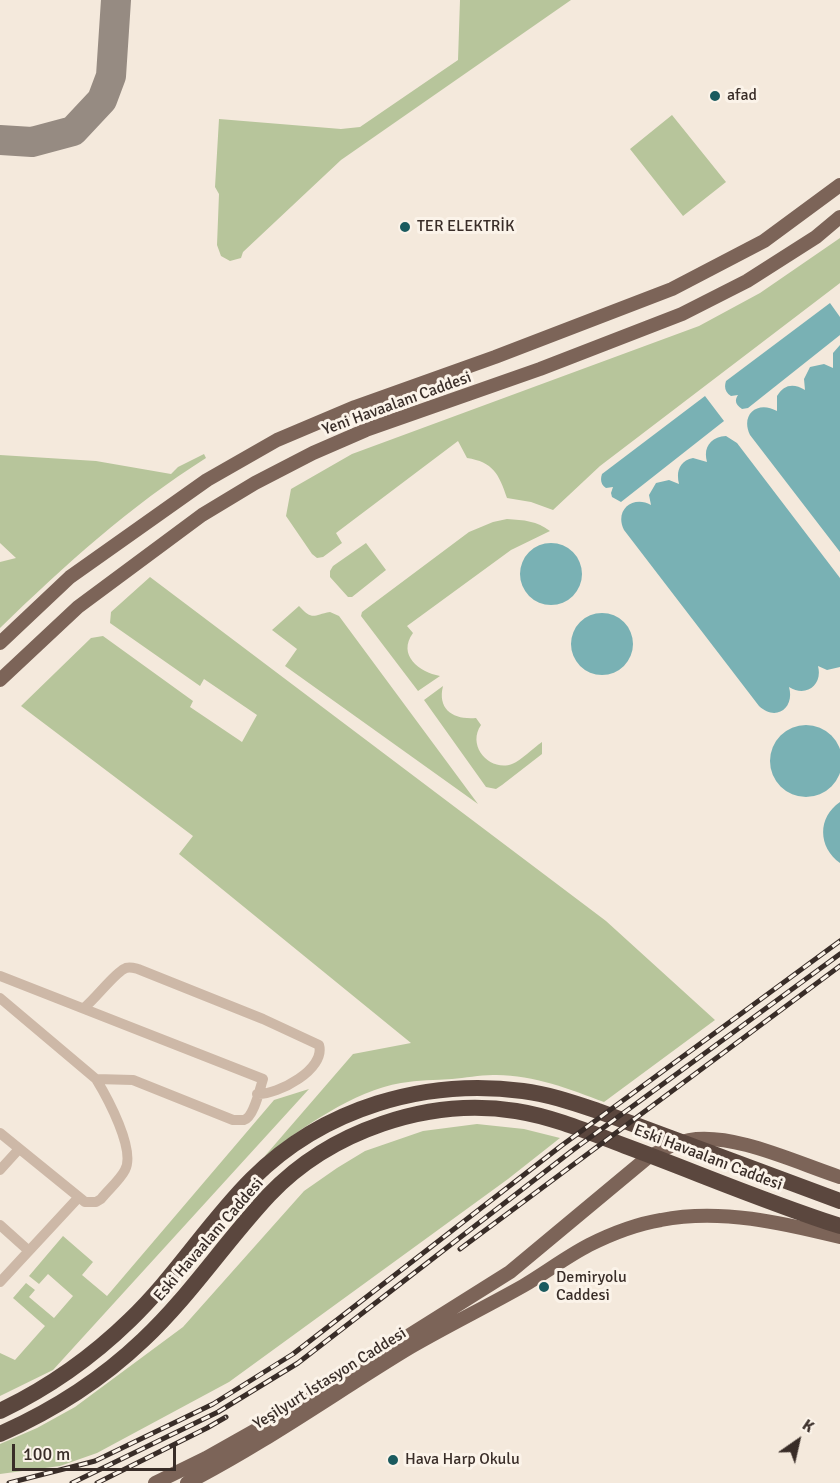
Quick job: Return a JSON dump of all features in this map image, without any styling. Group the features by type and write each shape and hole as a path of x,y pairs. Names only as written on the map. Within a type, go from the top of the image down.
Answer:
{"highway":[{"name":"Eski Havaalanı Caddesi","path":"0,1411 64,1374 93,1353 131,1320 252,1178 274,1159 332,1122 377,1103 411,1093 453,1088 497,1088 526,1091 558,1099 597,1111 840,1201"},
{"name":"Eski Havaalanı Caddesi","path":"0,1434 63,1402 143,1341 170,1313 252,1214 285,1179 331,1147 387,1122 455,1109 516,1111 582,1130 840,1226"}],"main road":[{"name":"Yeni Havaalanı Caddesi","path":"0,644 70,577 207,480 277,440 355,407 495,357 679,286 764,241 840,185"},
{"name":"Yeni Havaalanı Caddesi","path":"0,680 78,607 202,515 255,483 313,453 366,430 540,369 689,310 747,281 816,237 840,217"},
{"path":"679,286 689,310"},
{"name":"Yeşilyurt İstasyon Caddesi","path":"155,1483 206,1458 284,1414 510,1272 647,1158 675,1144 711,1138 745,1144 840,1177"},
{"name":"Yeşilyurt İstasyon Caddesi","path":"187,1483 294,1422 405,1350 525,1285 588,1245 618,1232 661,1220 696,1216 744,1218 840,1237"}],"street":[{"path":"84,1008 96,999 123,969 130,967 319,1044 320,1053 316,1063 294,1082 273,1092 257,1094"},
{"path":"0,976 263,1079 253,1110 248,1118 243,1120 233,1120 133,1080 96,1079"},
{"path":"0,998 96,1079 116,1119 127,1151 126,1170 101,1199 89,1203 78,1198 0,1133"},
{"path":"0,1170 19,1149"},
{"path":"0,1282 78,1198"},
{"path":"0,1225 29,1251"}],"green space":[{"path":"460,0 571,0 341,160 243,252 241,258 230,261 221,256 217,245 219,194 215,187 219,119 341,129 360,127 458,60"},
{"path":"672,115 726,182 683,216 630,149"},
{"path":"840,238 840,283 600,466 553,510 531,502 507,498 494,470 483,463 467,458 458,441 336,533 342,543 323,557 317,558 312,554 286,516 291,489 352,454 699,326 760,293"},
{"path":"204,454 206,458 151,496 98,538 0,628 0,562 16,558 0,543 0,455 96,461 171,474 178,467"},
{"path":"507,519 530,522 550,531 511,550 407,626 413,633 409,641 409,655 425,671 440,676 418,691 361,616 362,612 469,532"},
{"path":"366,543 386,570 352,597 348,597 330,577 330,571 333,566"},
{"path":"150,577 606,921 715,1020 604,1102 550,1083 507,1075 483,1075 401,1083 383,1087 347,1102 294,1134 264,1157 353,1054 411,1043 179,854 193,836 21,706 91,638 103,636 193,701 190,707 242,742 257,715 204,679 200,686 110,623 111,612"},
{"path":"299,606 310,615 330,612 339,616 478,804 285,666 297,649 272,630"},
{"path":"443,686 443,701 449,712 461,717 476,718 481,725 477,733 477,742 483,756 489,761 504,766 512,764 542,742 542,754 496,789 486,787 424,700"},
{"path":"309,1089 53,1370 0,1396 0,1353 15,1360 45,1326 13,1298 26,1283 35,1290 29,1297 54,1318 73,1296 48,1274 39,1284 29,1276 63,1236 93,1262 82,1275 107,1296 274,1100"},
{"path":"477,1124 524,1129 560,1138 508,1179 229,1382 97,1453 60,1466 0,1474 0,1444 37,1428 75,1407 183,1327 304,1191 365,1151 423,1131"}],"water":[{"path":"830,303 840,317 840,335 748,408 742,409 736,401 738,395 731,396 726,391 726,381"},
{"path":"840,345 840,552 750,435 747,421 749,415 757,408 770,408 777,411 777,396 786,387 797,386 805,390 804,379 810,367 824,364 833,368 833,353"},
{"path":"705,396 724,421 621,502 612,497 613,487 606,488 603,485 602,474"},
{"path":"726,436 737,443 840,578 840,667 827,670 818,666 816,684 807,690 795,690 789,687 790,695 787,706 778,713 765,711 759,706 624,530 622,523 621,516 627,506 638,502 651,505 649,495 656,483 669,480 679,484 678,471 682,464 693,458 707,462 706,452 709,444"},
{"path":"545,543 557,543 573,552 580,562 582,574 580,586 573,596 557,605 545,605 534,600 525,591 520,580 520,568 525,557 534,548"},
{"path":"596,613 608,613 624,622 631,632 633,644 631,656 624,666 608,675 596,675 585,670 576,661 571,650 571,638 576,627 585,618"},
{"path":"806,725 826,731 836,741 842,761 836,781 826,791 806,797 786,791 776,781 770,761 776,741 786,731"},
{"path":"840,802 840,863 827,849 823,832 827,816"}],"taxiway":[{"path":"0,140 32,142 73,131 102,100 111,76 116,0"}],"railway":[{"path":"9,1483 95,1461 213,1404 293,1354 561,1146 840,941"},
{"path":"72,1483 218,1412 298,1363 573,1150 840,954"},
{"path":"460,1249 840,966"},
{"path":"97,1483 226,1417"}],"place":[{"name":"afad","path":"715,96"},
{"name":"TER ELEKTRİK","path":"405,227"},
{"name":"Demiryolu Caddesi","path":"544,1287"},
{"name":"Hava Harp Okulu","path":"393,1460"}]}
